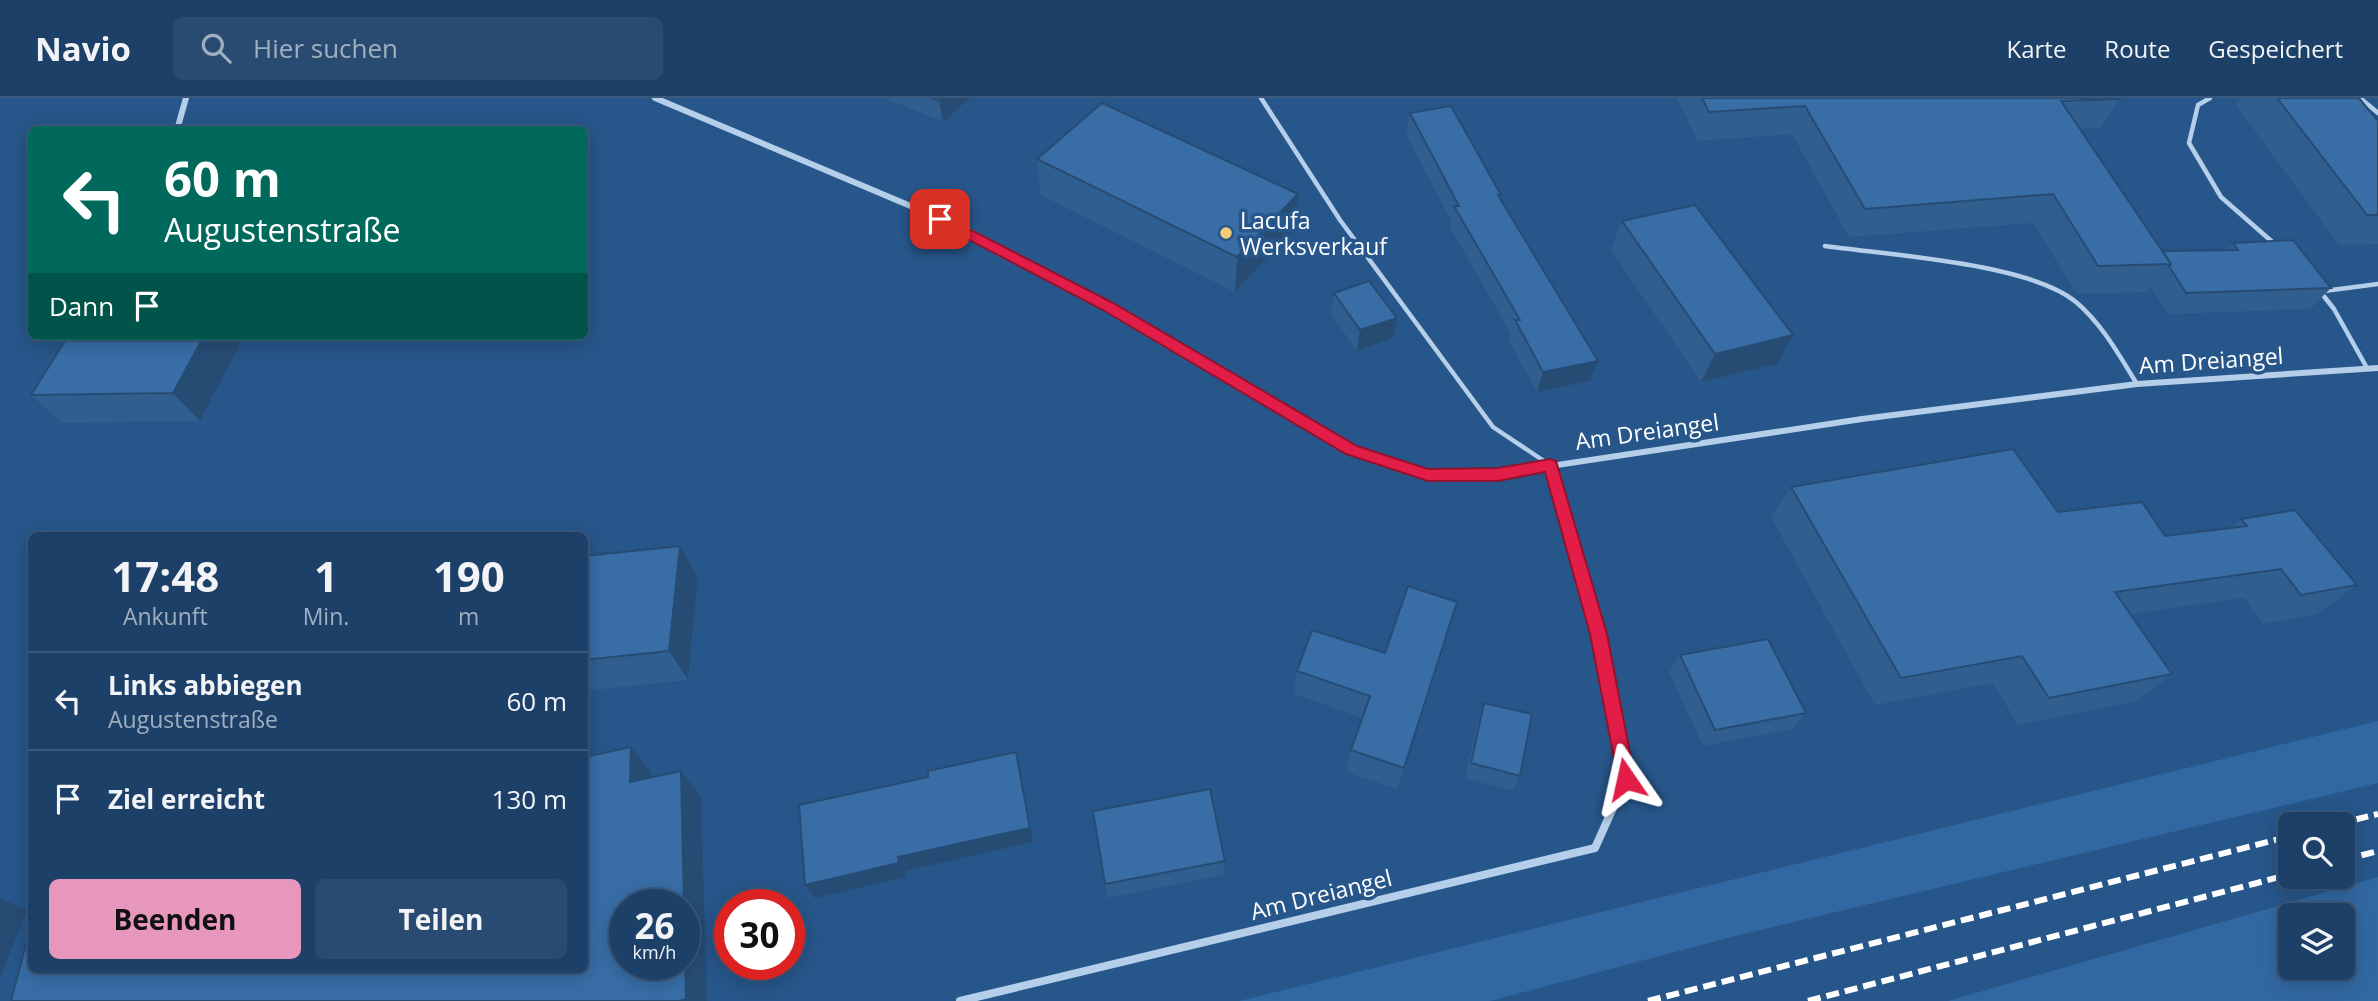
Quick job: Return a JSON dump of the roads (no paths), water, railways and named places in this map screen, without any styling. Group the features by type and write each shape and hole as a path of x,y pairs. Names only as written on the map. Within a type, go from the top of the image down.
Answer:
{"street":[{"path":"178,126 186,98"},
{"path":"655,98 965,229 1108,306 1352,450 1428,475 1498,474 1550,465"},
{"name":"Am Dreiangel","path":"960,1001 1595,848 1626,779 1598,634 1550,465 2018,398 2137,384 2378,368"}],"lane":[{"path":"1261,98 1340,220 1493,427 1550,465"},
{"path":"2210,98 2198,105 2189,143 2221,197 2281,250"},
{"path":"2360,98 2378,113"},
{"path":"1825,246 2018,275 2071,298 2101,326 2137,384"},
{"path":"2314,283 2334,309 2367,368"},
{"path":"2320,292 2378,284"}],"railway":[{"path":"2355,820 2378,814"},
{"path":"1648,1001 2278,839"},
{"path":"2355,857 2378,851"},
{"path":"1808,1001 2278,877"}],"place":[{"name":"Lacufa Werksverkauf","path":"1226,233"}]}
